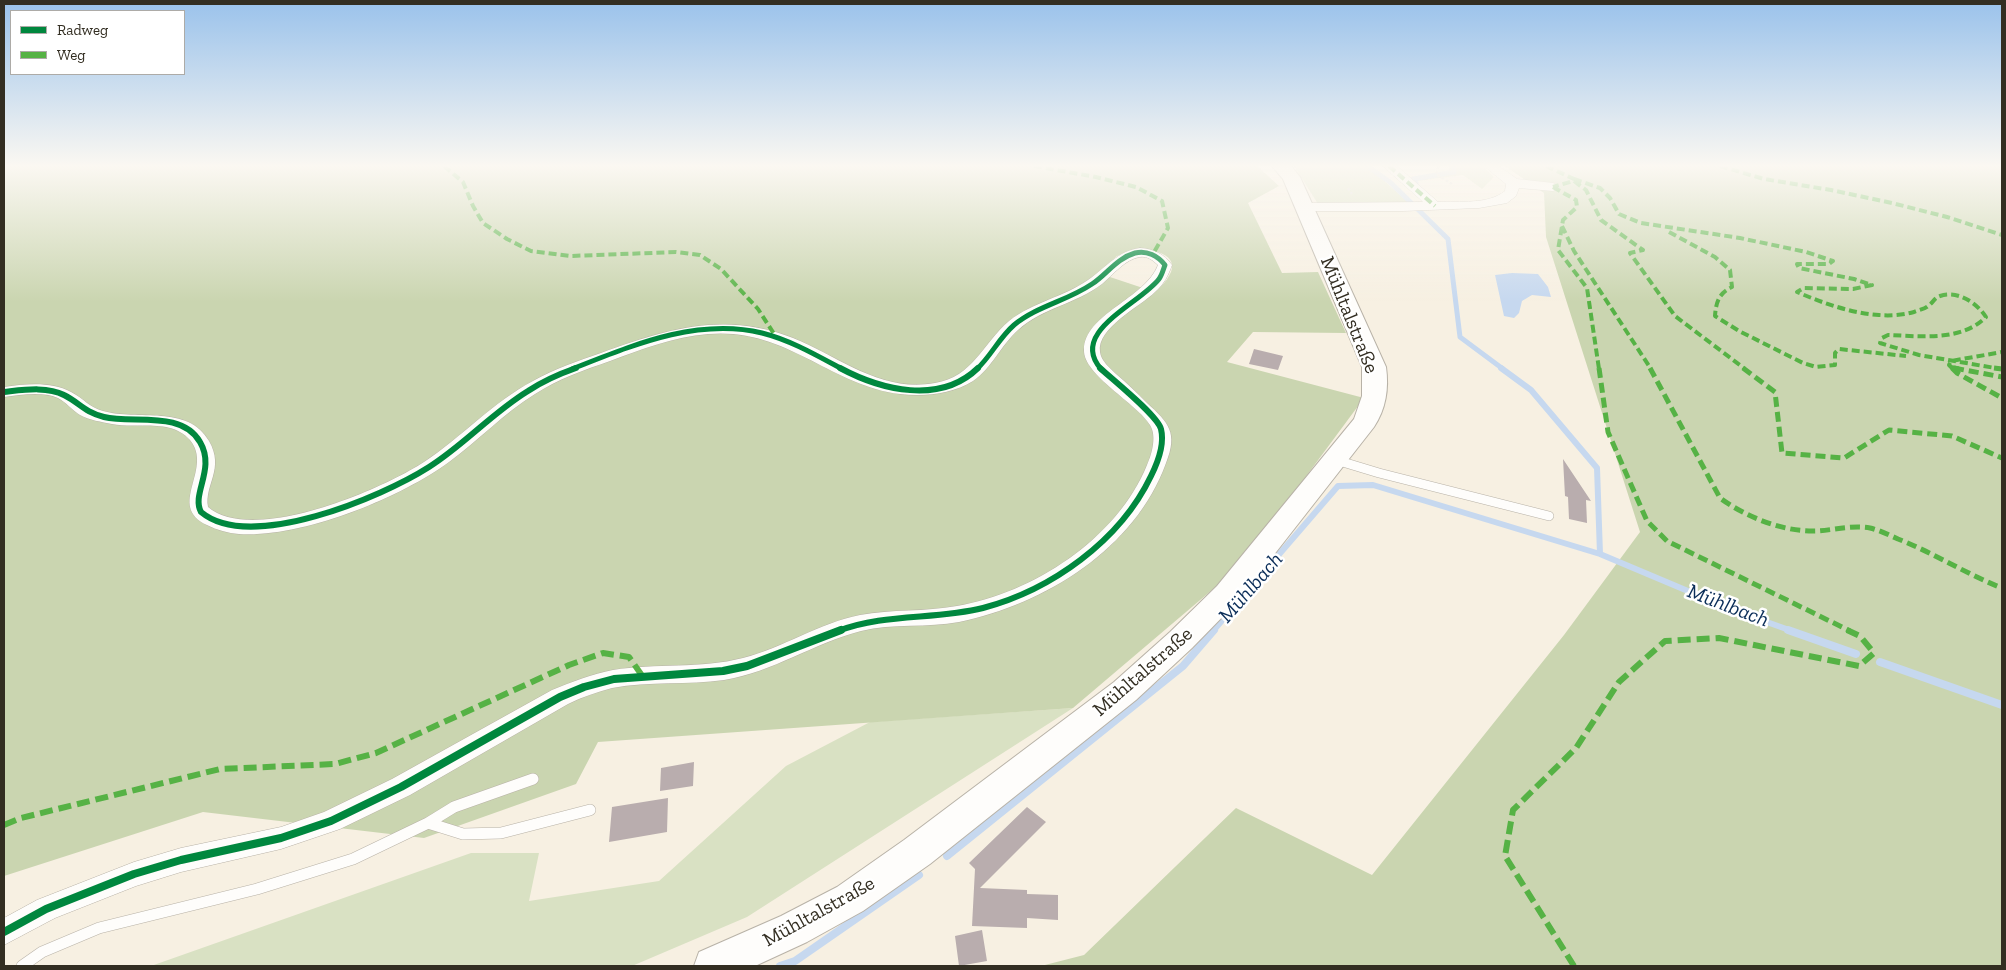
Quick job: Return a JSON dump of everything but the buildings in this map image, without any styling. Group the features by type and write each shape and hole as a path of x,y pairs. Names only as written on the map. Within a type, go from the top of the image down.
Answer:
{"main road":[{"name":"Mühltalstraße","path":"712,966 794,929 850,899 917,852 1125,691 1181,640 1227,594 1335,460 1368,416 1376,394 1376,378 1374,368 1306,211"}],"street":[{"path":"4,392 32,389 55,391 70,397 86,411 97,415 124,420 158,420 181,425 199,439 204,452 206,473 198,494 197,504 199,510 208,518 229,526 246,528 265,526 299,519 336,508 412,478 430,467 496,413 542,382 579,366 650,341 708,329 744,329 776,337 813,353 858,378 875,384 897,389 918,390 938,388 968,376 978,368 1011,328 1025,316 1091,284 1122,258 1135,253 1147,253 1159,257 1165,265 1163,275 1152,288 1115,315 1101,329 1096,336 1091,351 1093,360 1099,367 1158,422 1162,428 1158,462 1144,490 1114,529 1071,565 1045,581 1004,600 958,614 873,620 856,624 747,666 723,671 684,675 614,679 584,687 552,701 401,786 331,821 281,838 181,860 134,874 46,910 4,932"}],"lane":[{"path":"1335,460 1548,516"},
{"path":"22,966 42,952 99,928 257,889 353,859 428,823 454,808 533,779"},
{"path":"428,823 463,834 501,833 590,810"}],"green space":[{"path":"4,211 1252,211 1282,273 1318,272 1346,333 1253,332 1227,362 1364,398 1239,567 1073,708 598,742 576,784 424,838 203,812 4,876","holes":["1140,249 1162,254 1172,263 1172,269 1164,283 1155,292 1098,273 1117,256"]},
{"path":"1545,211 2002,211 2002,966 1041,966 1084,955 1236,808 1372,875 1564,635 1640,532 1546,237"},
{"path":"1073,708 747,917 632,966 151,966 471,853 539,853 529,901 659,881 786,766 870,722"}],"water":[{"path":"1512,273 1538,274 1548,287 1551,297 1532,295 1522,301 1519,313 1514,318 1504,316 1495,275"}],"waterway":[{"name":"Mühlbach","path":"1420,211 1448,239 1460,337 1503,369"},
{"name":"Mühlbach","path":"1501,368 1531,390 1597,468 1600,554"},
{"name":"Mühlbach","path":"1213,631 1338,486 1373,485 1600,554"},
{"name":"Mühlbach","path":"1600,554 1733,610 1792,631"},
{"name":"Mühlbach","path":"947,856 1183,666 1214,630"},
{"name":"Mühlbach","path":"1788,630 1856,654"},
{"name":"Mühlbach","path":"1880,662 2002,705"},
{"name":"Mühlbach","path":"780,966 795,961 919,875"}],"marked path":[{"path":"476,211 483,223 507,239 531,251 570,256 676,252 700,255 721,269 758,309 776,337"},
{"path":"1153,254 1168,228 1164,211"},
{"path":"1572,211 1563,220 1558,250 1587,288 1608,432 1647,521 1667,541 1860,636 1874,653 1859,666 1719,638 1665,641 1619,682 1576,748 1513,810 1505,856 1574,966"},
{"path":"1597,211 1601,220 1643,250 1630,253 1675,316 1775,392 1782,453 1844,458 1889,430 1952,436 2002,458"},
{"path":"1617,211 1619,214 1641,223 1740,238 1806,252 1833,261 1829,264 1797,264 1799,268 1854,279 1872,285 1853,289 1804,288 1797,292 1844,309 1879,315 1896,315 1913,312 1928,306 1934,299 1941,296 1958,296 1967,299 1975,304 1986,317 1978,325 1955,334 1926,336 1888,335 1882,338 1880,343 1919,355 2002,369"},
{"path":"1924,211 2002,235"},
{"path":"1562,226 1574,251 1650,367 1720,498 1740,512 1780,526 1814,531 1854,527 1871,528 1928,551 1979,579 2002,588"},
{"path":"1669,232 1715,257 1730,270 1732,287 1727,289 1719,298 1715,316 1739,331 1803,363 1816,367 1835,365 1835,353 1839,349 1906,356"},
{"path":"2002,352 1951,361 1949,365 1957,373 2002,398"},
{"path":"1951,367 2002,377"},
{"path":"4,825 21,818 220,769 335,764 376,753 569,665 603,653 629,657 643,677"}],"cycle path":[{"path":"4,392 34,389 58,392 67,396 86,411 99,416 124,420 157,420 178,424 188,429 200,441 205,455 205,476 198,502 201,512 215,521 231,526 269,526 316,516 390,489 442,458 502,409 537,385 577,367 657,339 707,329 748,330 787,342 855,376 877,384 909,390 935,389 967,377 980,366 1007,332 1022,319 1091,285 1123,258 1136,253 1145,253 1156,256 1165,265 1160,278 1149,290 1104,325 1094,338 1091,352 1099,367 1158,422 1161,430 1162,447 1154,472 1131,511 1112,532 1066,570 1040,585 1013,598 958,614 881,620 856,624 747,666 723,671 614,679 584,687 560,697 401,787 331,821 281,838 181,860 134,874 46,909 4,932"}]}
